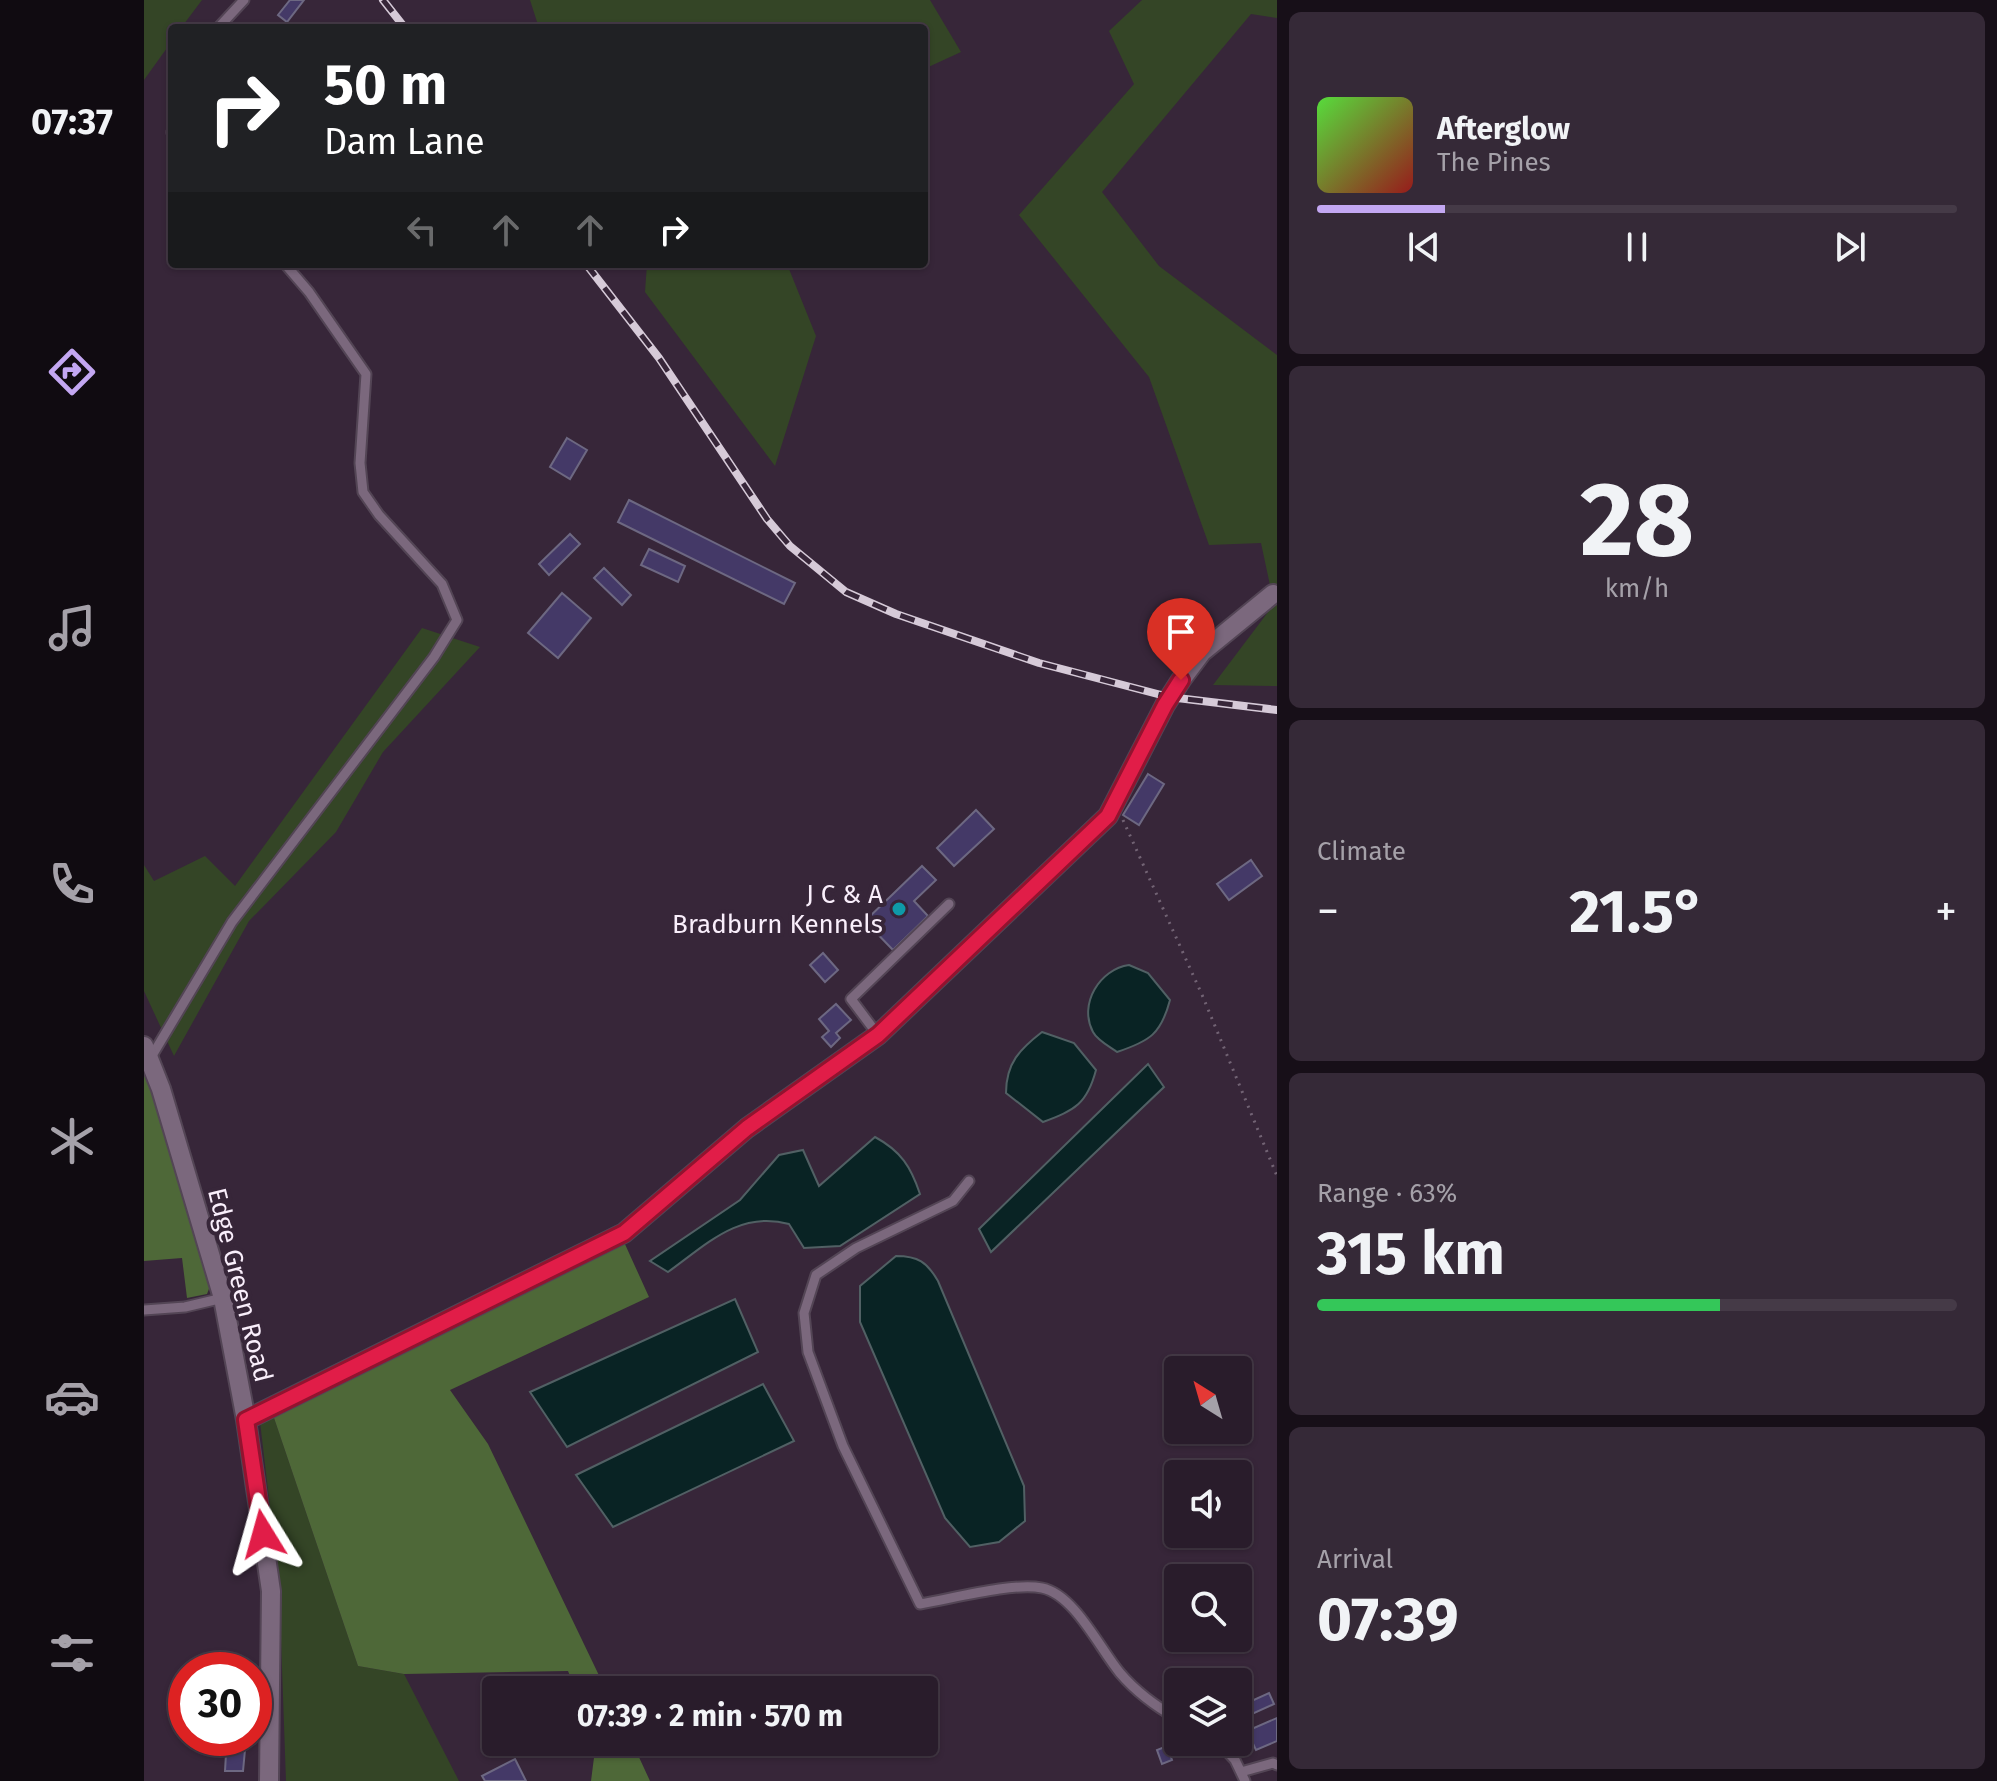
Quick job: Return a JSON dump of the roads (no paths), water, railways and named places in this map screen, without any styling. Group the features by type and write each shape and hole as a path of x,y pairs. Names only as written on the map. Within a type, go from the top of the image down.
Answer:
{"street":[{"path":"246,1420 624,1233 747,1128 878,1035 1108,816 1165,705 1188,670 1231,625 1273,594"},
{"name":"Edge Green Road","path":"147,1052 223,1298 246,1420 271,1591 269,1781"}],"lane":[{"path":"222,24 244,0"},
{"path":"147,1052 232,922 434,657 457,620 442,584 379,515 363,492 360,463 366,374 309,292 288,268"},
{"path":"878,1035 851,999 949,904"},
{"path":"969,1181 953,1201 856,1248 816,1275 804,1313 808,1352 843,1446 920,1604 1026,1587 1055,1592 1069,1603 1121,1673 1151,1704 1164,1711"},
{"path":"144,1310 185,1307 223,1298"},
{"path":"1231,1756 1243,1777 1273,1763 1277,1765"}],"railway":[{"path":"383,0 402,24"},
{"path":"589,268 659,358 767,519 790,546 846,592 896,614 1039,663 1169,697 1277,710"}],"place":[{"name":"J C & A Bradburn Kennels","path":"899,909"}]}
